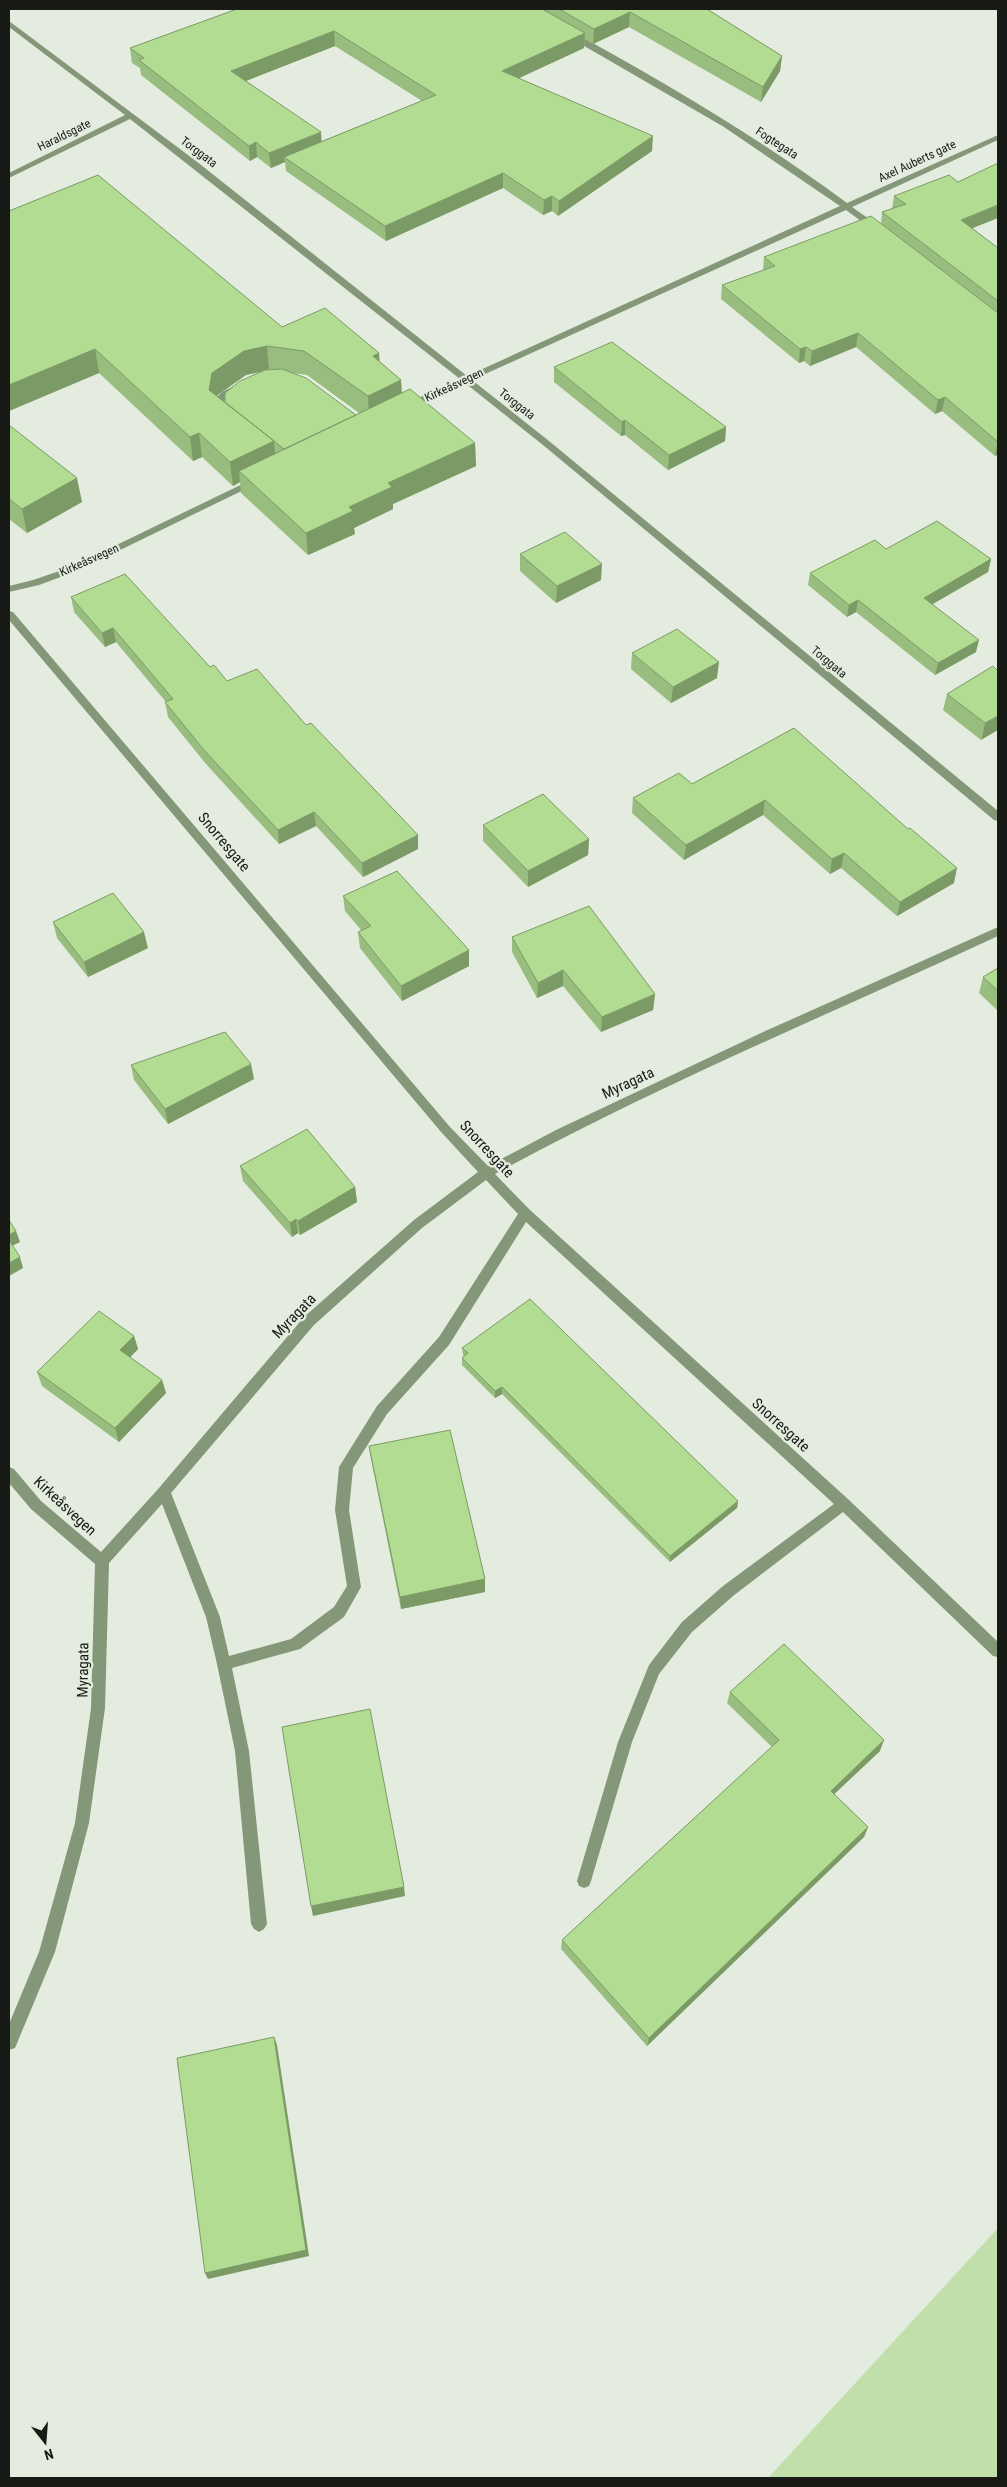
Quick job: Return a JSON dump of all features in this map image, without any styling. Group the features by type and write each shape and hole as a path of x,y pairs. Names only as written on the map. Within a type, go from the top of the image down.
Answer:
{"street":[{"name":"Torggata","path":"9,23 193,163 546,443 998,817"},
{"name":"Fogtegata","path":"558,28 689,102 801,173 882,233"},
{"name":"Haraldsgate","path":"9,176 129,116"},
{"name":"Axel Auberts gate","path":"847,207 998,137"},
{"name":"Kirkeåsvegen","path":"403,409 847,207"},
{"path":"226,419 219,414 219,400 225,394 248,382"},
{"name":"Kirkeåsvegen","path":"9,589 74,569 260,479"},
{"name":"Snorresgate","path":"9,614 446,1130 486,1173 525,1213 844,1504 998,1651"},
{"name":"Myragata","path":"9,2042 47,1952 82,1823 98,1708 102,1561 164,1492 309,1321 418,1224 486,1173 569,1128 765,1036 851,999 998,931"},
{"path":"224,1664 295,1644 339,1612 354,1587 342,1510 346,1467 382,1410 444,1341 525,1213"},
{"name":"Kirkeåsvegen","path":"9,1473 36,1505 102,1561"},
{"path":"164,1492 213,1617 224,1664 242,1751 259,1924"},
{"path":"584,1881 625,1742 654,1670 686,1628 728,1591 844,1504"}],"green space":[{"path":"998,2228 998,2478 768,2478"}],"building":[{"path":"237,9 542,9 585,33 502,71 653,136 559,201 552,196 544,200 503,173 385,226 284,157 436,95 334,31 231,71 321,132 269,153 256,142 249,146 139,60 144,58 130,48"},
{"path":"559,9 707,9 782,56 763,87 630,12 594,29"},
{"path":"998,163 998,205 961,220 998,248 998,301 882,212 906,204 894,196 949,175 958,182"},
{"path":"98,175 282,327 325,308 379,353 373,356 401,380 368,396 304,351 267,346 244,351 212,373 209,390 274,441 230,462 199,433 190,437 95,349 9,385 9,211"},
{"path":"871,216 998,313 998,442 945,397 938,400 858,333 812,351 806,347 800,349 722,285 775,266 764,257"},
{"path":"612,342 726,427 669,455 625,420 622,422 554,367"},
{"path":"282,369 306,378 356,415 284,449 225,402 225,393 240,381 265,370"},
{"path":"410,389 475,443 388,483 392,487 349,507 353,511 306,533 239,471"},
{"path":"9,425 77,478 22,509 9,499"},
{"path":"937,521 991,559 924,598 979,640 938,663 858,600 849,605 810,573 875,540 886,549"},
{"path":"565,532 602,564 557,586 520,554"},
{"path":"125,574 210,667 214,665 227,681 257,669 306,725 311,723 418,835 362,863 314,812 278,830 204,750 165,702 173,699 113,628 102,633 71,597"},
{"path":"677,629 719,662 673,687 632,653"},
{"path":"993,666 998,671 998,716 985,723 947,694"},
{"path":"794,728 908,829 910,828 957,868 900,902 844,853 832,859 765,800 686,845 633,798 679,773 692,784"},
{"path":"543,794 589,839 528,871 483,825"},
{"path":"397,871 469,950 401,986 358,932 371,926 343,896"},
{"path":"113,893 144,932 84,962 53,922"},
{"path":"589,906 655,994 602,1017 563,970 538,983 512,937"},
{"path":"998,968 998,991 983,977"},
{"path":"225,1032 251,1064 165,1109 131,1065"},
{"path":"307,1129 355,1187 298,1221 296,1219 290,1223 240,1166"},
{"path":"9,1220 16,1231 9,1235"},
{"path":"9,1240 20,1257 9,1263"},
{"path":"530,1299 738,1501 670,1556 502,1387 495,1391 462,1358 468,1353 462,1348"},
{"path":"99,1311 134,1336 120,1350 162,1380 115,1428 37,1372"},
{"path":"450,1430 485,1579 400,1597 369,1446"},
{"path":"784,1644 884,1740 831,1791 868,1827 649,2038 562,1940 779,1740 730,1692"},
{"path":"370,1709 404,1887 311,1906 282,1727"},
{"path":"274,2037 306,2250 205,2273 177,2058"}]}
